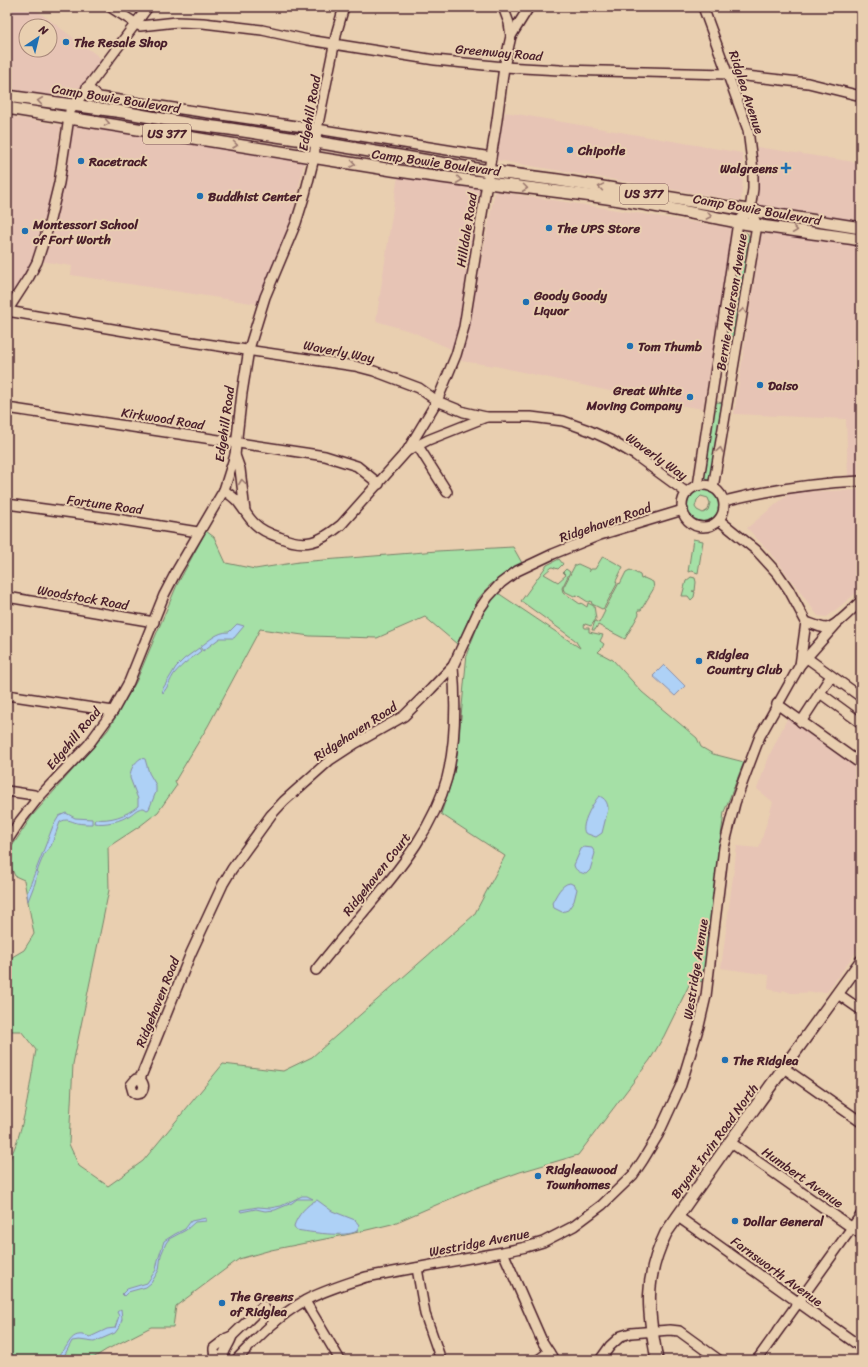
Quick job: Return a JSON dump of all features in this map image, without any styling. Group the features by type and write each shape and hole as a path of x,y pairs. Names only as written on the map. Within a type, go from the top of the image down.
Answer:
{"main road":[{"name":"Camp Bowie Boulevard","path":"7,96 123,112 190,124 230,128 488,171 558,180 861,228"},
{"name":"Camp Bowie Boulevard","path":"7,108 314,158 486,184 599,197 691,212 738,222 861,240"},
{"path":"188,138 190,124"},
{"path":"599,197 629,199 632,198 634,192"},
{"name":"Bryant Irvin Road North","path":"657,1360 652,1331 649,1286 653,1266 666,1233 861,961"}],"street":[{"path":"110,7 136,23"},
{"path":"7,311 37,262 59,183 69,117 73,106 148,7"},
{"name":"Edgehill Road","path":"7,842 20,821 38,798 88,744 113,711 129,682 164,595 198,532 224,490 236,455 236,443 249,350 265,297 299,216 314,158 317,129 344,7"},
{"path":"503,7 509,23 511,36"},
{"name":"Hilldale Road","path":"224,490 237,501 255,524 268,533 292,543 320,540 341,525 407,451 437,401 456,355 462,334 504,67 511,36 529,7"},
{"name":"Ridglea Avenue","path":"704,7 748,130 753,176 750,210"},
{"name":"Greenway Road","path":"136,23 140,26 178,22 204,23 262,30 335,44 434,60 504,67 560,70 728,74 808,83 861,96"},
{"path":"87,88 99,97 317,129 491,157"},
{"name":"Bernie Anderson Avenue","path":"698,486 738,222 750,210 757,225 713,488"},
{"name":"Waverly Way","path":"7,311 172,339 354,366 374,371 419,388 437,401 459,410 486,417 531,417 563,422 588,430 610,440 635,455 687,493"},
{"name":"Kirkwood Road","path":"7,408 325,456 357,466 379,484"},
{"name":"Hilldale Road","path":"407,451 428,440 486,417"},
{"path":"418,446 447,492"},
{"path":"236,455 240,469 245,511"},
{"path":"724,501 806,485 861,482"},
{"path":"698,486 709,486 713,488 720,494 724,501 720,520 706,527 697,526 689,521 683,510 683,501 687,493 698,486"},
{"name":"Fortune Road","path":"7,504 198,532"},
{"name":"Ridgehaven Road","path":"140,1079 190,953 223,884 229,872 271,815 298,787 330,760 356,743 404,716 453,666 479,610 488,597 501,583 517,571 600,534 683,510"},
{"path":"720,520 747,541 769,563 789,590 806,622 800,665"},
{"name":"Woodstock Road","path":"7,597 154,622"},
{"name":"Westridge Avenue","path":"236,1360 252,1342 275,1322 305,1301 366,1277 503,1252 543,1242 574,1226 602,1205 633,1175 658,1136 681,1085 699,1026 706,996 724,847 735,803 760,736 800,665 839,621 861,601"},
{"name":"Westridge Avenue","path":"806,622 827,628 839,621"},
{"path":"807,658 861,698"},
{"name":"Ridgehaven Court","path":"316,970 399,870 427,827 436,808 447,778 453,749 453,666"},
{"path":"801,722 831,676"},
{"path":"820,693 861,723"},
{"path":"7,695 113,711"},
{"path":"777,704 861,764"},
{"path":"7,791 34,795 38,798"},
{"path":"838,994 861,1010"},
{"path":"784,1068 861,1122"},
{"name":"Humbert Avenue","path":"730,1142 861,1234"},
{"path":"757,1360 861,1214"},
{"name":"Farnsworth Avenue","path":"677,1216 861,1347"},
{"path":"503,1252 542,1341 551,1356 538,1360"},
{"path":"417,1268 425,1314 441,1360"},
{"path":"305,1301 340,1360"},
{"path":"225,1359 225,1344 227,1338 232,1336 263,1306 275,1322"},
{"path":"600,1360 610,1346 621,1336 631,1333 670,1330 679,1331 719,1360"}],"shaded area":[{"path":"7,7 32,7 47,18 18,18 18,58 58,58 58,26 102,59 71,100 7,91"},
{"path":"505,112 742,153 744,167 741,201 496,160"},
{"path":"7,116 61,125 49,204 40,240 33,259 22,281 7,303"},
{"path":"72,126 305,160 291,222 258,304 71,275 72,266 41,261"},
{"path":"757,147 861,163 861,221 758,206"},
{"path":"398,175 481,188 457,340 453,350 413,332 376,321"},
{"path":"495,191 733,228 703,409 660,402 495,366 461,361"},
{"path":"762,230 861,245 861,475 848,476 846,419 734,414"},
{"path":"861,490 861,589 827,617 818,616 775,558 747,528 791,492"},
{"path":"788,717 861,770 861,945 827,992 791,993 783,990 782,992 768,989 769,975 721,968 737,846 759,848 773,802 757,789 770,754"}],"green space":[{"path":"747,233 749,237 734,339 728,343 724,338 740,235"},
{"path":"717,402 723,403 710,481 704,479 703,476 714,404"},
{"path":"703,490 711,493 716,497 719,503 718,510 711,520 697,520 690,515 688,500 692,495","holes":["701,496 708,498 710,503 708,510 703,513 697,510 695,507 697,500"]},
{"path":"206,531 214,537 226,563 255,569 299,562 437,551 513,547 522,563 490,585 478,599 457,644 425,617 377,638 310,636 260,629 208,726 175,781 177,785 158,812 108,847 109,890 73,1064 69,1144 79,1166 108,1186 143,1161 223,1064 283,1071 312,1057 474,915 505,856 441,814 454,773 459,738 467,653 482,615 489,602 498,593 580,648 575,640 521,601 547,565 559,559 563,564 558,569 552,567 544,574 558,582 566,575 563,572 566,569 570,572 562,588 563,592 580,604 581,603 587,607 588,603 594,606 596,619 591,626 585,624 584,626 585,628 589,628 589,632 603,635 600,641 604,644 598,652 613,660 642,692 697,738 701,747 713,754 744,762 724,812 703,982 692,979 664,1036 650,1060 578,1155 520,1172 473,1189 392,1224 271,1250 239,1259 176,1306 173,1327 151,1327 90,1360 7,1360 7,1165 18,1138 22,1123 36,1050 21,1031 7,1031 7,960 24,950 34,934 24,880 15,876 7,859 7,854 32,816 108,730 136,682 177,585"},
{"path":"693,539 703,541 698,573 692,571 688,572"},
{"path":"603,556 623,567 616,581 617,584 604,608 602,609 592,604 591,601 588,602 577,595 574,596 564,591 563,588 575,565 578,564 589,569 589,572 591,569 595,569"},
{"path":"630,570 640,575 641,579 644,578 653,582 654,588 641,610 638,610 639,614 625,639 598,625 595,630 592,630 595,621 599,623 605,611 603,609 605,609 619,583 620,584 626,572"},
{"path":"691,577 695,578 696,582 695,591 692,591 695,592 694,597 691,600 688,596 682,596 686,581"}],"water":[{"path":"237,624 244,626 234,638 220,638 203,651 200,647 217,635 229,632"},
{"path":"199,648 201,651 177,670 163,693 162,690 176,667"},
{"path":"664,665 685,686 675,696 653,676"},
{"path":"141,758 145,759 149,773 156,785 156,792 149,809 147,810 144,808 136,810 132,814 113,822 94,823 95,819 118,817 128,813 138,806 138,799 130,775 133,766"},
{"path":"599,796 606,801 608,809 602,833 596,837 585,833 584,825"},
{"path":"66,813 75,818 92,819 92,824 67,820 60,822 51,846 44,854 28,901 27,893 53,826 59,816"},
{"path":"584,847 592,848 595,853 590,870 586,874 577,870 574,865 581,849"},
{"path":"570,883 577,889 574,901 568,910 562,912 554,908 552,903 561,888"},
{"path":"302,1196 307,1196 313,1199 297,1199 292,1203 275,1210 265,1211 256,1209 241,1212 240,1210 258,1207 270,1208 281,1206"},
{"path":"317,1200 332,1211 355,1220 359,1225 357,1231 345,1234 336,1234 296,1230 294,1226 295,1222 300,1214 306,1207"},
{"path":"206,1218 206,1221 195,1222 186,1230 169,1239 161,1255 159,1270 151,1283 146,1287 128,1292 124,1296 122,1294 127,1289 147,1283 156,1270 164,1241 185,1229 191,1221"},
{"path":"121,1309 122,1319 120,1326 115,1333 94,1342 79,1340 72,1341 62,1360 58,1360 59,1354 73,1337 83,1335 90,1337 107,1329 115,1328 119,1316 117,1312"}],"place":[{"name":"The Resale Shop","path":"66,42"},
{"name":"Chipotle","path":"570,150"},
{"name":"Racetrack","path":"81,161"},
{"name":"Walgreens","path":"786,168"},
{"name":"Buddhist Center","path":"200,196"},
{"name":"The UPS Store","path":"549,228"},
{"name":"Montessori School of Fort Worth","path":"25,231"},
{"name":"Goody Goody Liquor","path":"526,302"},
{"name":"Tom Thumb","path":"630,346"},
{"name":"Daiso","path":"760,385"},
{"name":"Great White Moving Company","path":"690,397"},
{"name":"Ridglea Country Club","path":"699,661"},
{"name":"The Ridglea","path":"725,1060"},
{"name":"Ridgleawood Townhomes","path":"538,1176"},
{"name":"Dollar General","path":"735,1221"},
{"name":"The Greens of Ridglea","path":"222,1303"}]}
